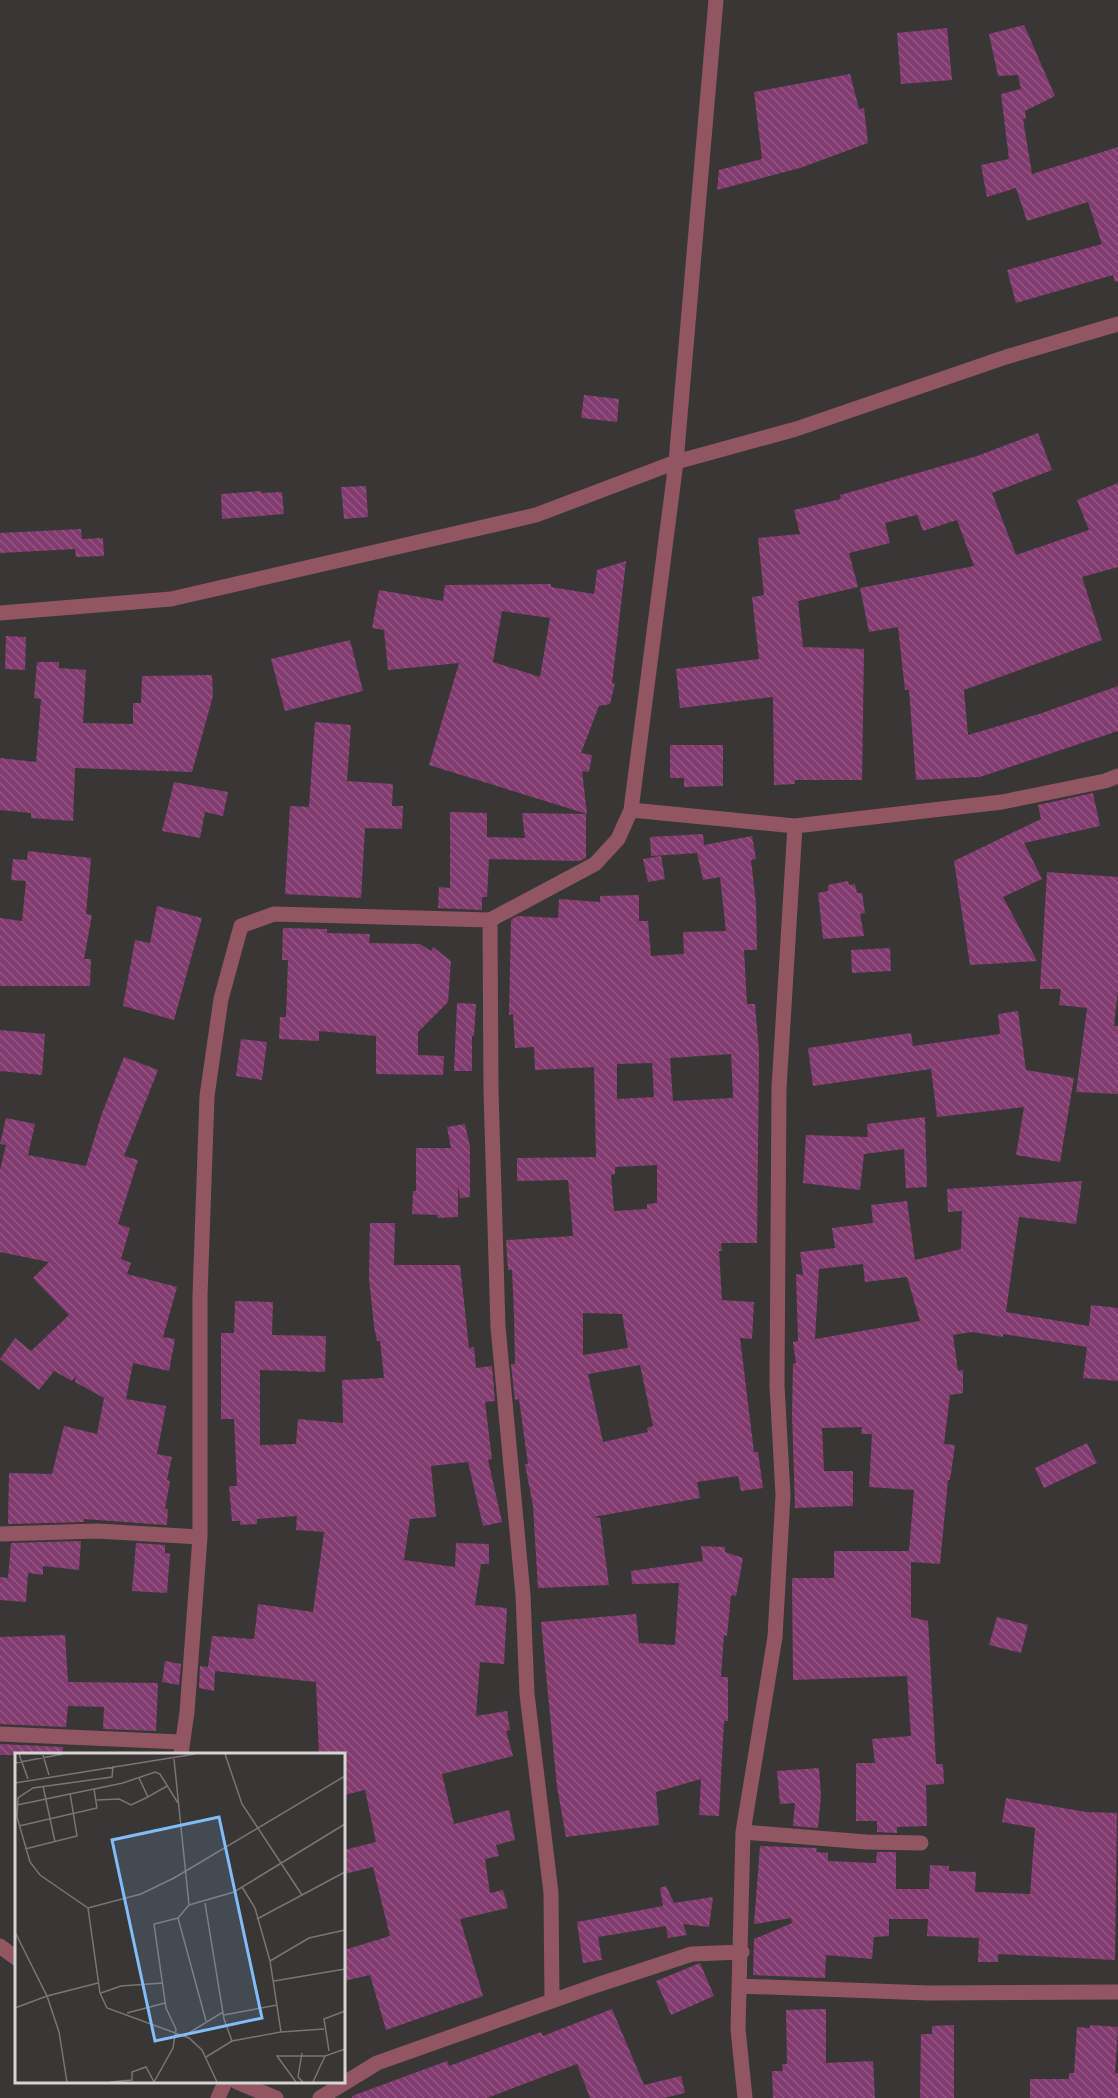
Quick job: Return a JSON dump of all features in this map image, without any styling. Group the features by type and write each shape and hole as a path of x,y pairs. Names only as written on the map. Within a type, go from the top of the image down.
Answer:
{"street":[{"path":"0,1734 181,1748 187,1712 200,1537 200,1296 207,1096 221,999 241,926 274,914 490,920 595,864 618,839 631,810 676,462 716,0"},
{"path":"0,613 171,599 536,515 676,462 796,429 1006,357 1118,324"},
{"path":"631,810 795,826 1002,802 1105,781 1118,776"},
{"path":"746,2098 738,2029 742,1953 743,1832 775,1637 783,1495 777,1385 779,1088 795,826"},
{"path":"490,920 491,1091 498,1327 523,1595 527,1694 551,1893 552,2001"},
{"path":"0,1534 97,1531 200,1537"},
{"path":"743,1832 866,1842 921,1843"},
{"path":"0,1946 15,1957"},
{"path":"345,2083 377,2063 692,1954 742,1953"},
{"path":"740,1986 928,1993 1118,1992"},
{"path":"218,2098 225,2083"},
{"path":"239,2083 276,2098"},
{"path":"320,2098 344,2083"}],"building":[{"path":"1024,25 1055,96 1025,111 1026,119 1023,119 1032,174 1118,147 1118,281 1115,282 1113,275 1016,303 1007,270 1102,244 1088,202 1027,221 1016,188 987,197 981,165 1009,159 1001,94 1021,89 1018,75 998,76 989,34"},
{"path":"947,28 952,80 901,84 897,33"},
{"path":"850,74 859,109 864,108 868,143 800,168 717,190 719,170 762,159 754,92"},
{"path":"584,395 619,399 617,422 581,418"},
{"path":"1038,433 1052,470 992,493 1016,555 1089,530 1077,500 1118,483 1118,567 1082,577 1102,640 964,690 968,735 1042,713 1118,686 1118,731 980,777 916,780 909,690 905,690 898,627 869,632 860,588 974,566 957,520 923,531 917,515 885,523 890,543 849,553 858,587 798,601 803,647 864,649 862,780 795,780 795,784 774,785 773,697 680,708 676,669 759,659 752,597 764,595 758,538 800,534 794,510 841,499 840,495 977,456"},
{"path":"366,486 368,517 344,519 341,487"},
{"path":"261,491 261,493 282,492 284,514 222,519 221,494"},
{"path":"81,529 82,539 103,538 104,556 76,557 75,549 0,553 0,533"},
{"path":"626,561 612,684 615,683 610,704 599,706 581,753 592,755 589,772 582,771 587,814 429,765 459,663 388,670 384,630 372,628 379,590 443,601 445,585 551,584 551,587 594,594 597,570","holes":["502,611 550,618 540,677 493,662"]},
{"path":"6,636 26,637 25,670 5,669"},
{"path":"350,640 363,691 285,711 271,659"},
{"path":"37,662 59,662 59,668 86,670 83,723 133,724 133,703 141,703 142,676 212,675 213,696 192,772 75,768 73,821 31,818 31,813 0,810 0,758 36,762 41,699 34,698"},
{"path":"315,722 351,725 347,781 393,784 392,806 403,806 402,829 365,828 361,898 285,894 290,806 309,807"},
{"path":"670,745 723,745 723,786 684,787 684,778 670,778"},
{"path":"174,782 228,792 223,816 205,812 200,838 162,831"},
{"path":"1093,793 1100,826 1024,843 1042,879 1003,897 1037,961 970,965 954,861 1041,819 1038,805"},
{"path":"450,812 487,813 487,837 525,838 522,813 586,814 586,858 579,861 489,859 487,897 482,897 482,910 438,908 439,887 450,888"},
{"path":"703,834 704,845 752,836 756,859 751,860 756,903 757,950 744,950 747,1004 755,1004 759,1052 757,1243 721,1243 722,1251 719,1251 722,1300 754,1302 752,1339 740,1338 754,1452 758,1452 763,1488 741,1491 738,1476 697,1482 700,1498 593,1517 600,1518 609,1585 538,1588 533,1506 525,1464 528,1464 519,1399 515,1400 511,1364 515,1364 514,1313 512,1270 508,1270 506,1240 573,1236 568,1180 517,1181 517,1158 596,1157 594,1067 535,1070 534,1047 515,1048 513,1014 509,1015 511,920 517,916 558,918 559,899 600,902 600,896 639,895 639,921 648,921 651,956 684,954 683,932 726,931 720,877 703,880 697,853 651,856 650,837","holes":["731,1054 733,1098 673,1101 670,1058","652,1063 654,1097 617,1099 617,1064","657,1165 657,1203 647,1204 647,1209 614,1211 611,1175 615,1174 615,1167","583,1313 622,1314 628,1348 583,1355","640,1365 653,1426 647,1428 648,1432 603,1442 588,1374"]},
{"path":"28,851 91,858 86,914 92,915 84,959 91,959 90,986 0,986 0,918 22,921 26,881 11,880 13,859 27,860"},
{"path":"661,856 665,879 648,882 643,859"},
{"path":"1047,872 1118,877 1118,989 1114,1026 1118,1026 1118,1094 1076,1092 1087,1008 1059,1005 1061,989 1040,989"},
{"path":"848,881 849,885 855,884 857,893 862,893 865,913 860,914 864,936 823,939 818,893 828,891 828,885"},
{"path":"157,906 202,918 174,1020 123,1006 135,940 150,943"},
{"path":"283,928 327,929 327,933 370,934 369,943 420,944 431,951 433,947 451,961 448,1002 418,1032 418,1055 444,1056 443,1075 376,1074 376,1036 319,1031 319,1041 279,1039 280,1017 286,1017 288,960 282,960"},
{"path":"890,948 891,971 852,973 851,950"},
{"path":"457,1003 476,1004 474,1036 472,1036 472,1071 454,1071"},
{"path":"1018,1011 1026,1070 1074,1078 1060,1162 1016,1155 1024,1107 937,1117 931,1069 813,1086 808,1048 911,1033 913,1046 1000,1034 998,1014"},
{"path":"0,1030 45,1034 42,1075 0,1071"},
{"path":"241,1039 267,1042 262,1080 236,1076"},
{"path":"124,1057 158,1070 124,1156 138,1160 118,1224 130,1228 121,1259 131,1263 127,1274 177,1287 163,1337 175,1339 169,1371 133,1363 126,1399 166,1406 157,1454 172,1457 167,1480 170,1481 165,1509 168,1509 167,1525 84,1519 84,1522 8,1524 9,1473 52,1474 64,1426 97,1434 104,1398 75,1382 76,1376 72,1381 54,1371 39,1390 0,1359 15,1338 31,1351 69,1315 33,1278 49,1262 0,1252 0,1170 6,1145 0,1144 6,1118 35,1124 28,1155 86,1166 101,1116"},
{"path":"925,1117 927,1187 906,1188 904,1149 864,1154 860,1190 803,1183 806,1135 868,1137 867,1124"},
{"path":"465,1124 470,1147 470,1197 460,1198 458,1185 458,1217 438,1218 437,1215 412,1214 413,1191 416,1191 416,1148 451,1148 447,1127"},
{"path":"1082,1181 1076,1224 1019,1217 1006,1312 1089,1326 1091,1305 1118,1308 1118,1381 1083,1378 1087,1347 1003,1334 1003,1337 972,1332 953,1335 958,1371 963,1370 963,1393 950,1395 944,1444 955,1445 950,1480 948,1480 940,1564 911,1562 911,1617 928,1621 936,1764 943,1764 944,1784 926,1785 927,1826 897,1827 897,1833 877,1832 877,1821 856,1821 856,1763 875,1763 872,1739 911,1736 907,1676 793,1680 792,1578 834,1578 834,1551 909,1551 914,1490 869,1487 872,1434 861,1434 862,1427 822,1428 824,1471 853,1471 853,1506 795,1508 792,1412 793,1364 796,1363 793,1342 798,1341 796,1274 803,1275 800,1252 835,1248 832,1228 873,1223 871,1205 907,1201 915,1260 961,1249 962,1211 948,1212 947,1189","holes":["863,1264 865,1282 907,1277 920,1321 815,1339 819,1269"]},
{"path":"370,1223 395,1223 394,1265 460,1265 469,1348 474,1347 476,1368 492,1366 495,1401 485,1402 492,1459 488,1460 502,1522 483,1526 468,1462 431,1466 436,1517 410,1519 404,1560 455,1567 456,1543 489,1544 489,1564 481,1564 475,1605 507,1608 504,1664 480,1662 476,1716 507,1711 510,1730 506,1731 513,1756 442,1774 454,1824 509,1810 515,1840 496,1845 499,1856 485,1859 490,1893 503,1890 508,1908 460,1919 483,1996 386,2030 370,1975 345,1981 345,1950 390,1936 373,1867 345,1874 345,1850 376,1842 365,1790 345,1795 345,1753 319,1753 316,1682 215,1671 214,1691 199,1688 200,1666 208,1667 212,1636 254,1639 258,1604 313,1612 324,1532 296,1530 297,1516 257,1519 257,1524 240,1525 240,1521 232,1521 229,1486 237,1486 234,1419 221,1419 221,1333 234,1333 235,1301 273,1302 272,1335 326,1336 325,1372 260,1370 260,1445 296,1444 298,1419 343,1423 342,1380 384,1378 380,1341 377,1341 374,1326 369,1278"},
{"path":"1087,1443 1097,1463 1044,1488 1035,1468"},
{"path":"81,1541 79,1570 43,1566 43,1575 28,1573 26,1602 0,1600 0,1577 8,1578 11,1543"},
{"path":"136,1543 165,1545 165,1553 170,1554 167,1593 132,1591"},
{"path":"701,1546 725,1547 725,1552 743,1558 736,1596 731,1595 727,1636 724,1635 721,1677 728,1677 728,1721 724,1721 719,1816 699,1815 701,1779 656,1792 659,1825 566,1837 557,1787 541,1622 636,1614 639,1643 675,1645 679,1583 632,1584 631,1571 703,1561"},
{"path":"997,1617 1028,1625 1021,1653 989,1645"},
{"path":"65,1635 68,1682 158,1683 156,1731 103,1729 104,1707 68,1706 66,1727 0,1724 0,1637"},
{"path":"165,1661 181,1664 179,1685 162,1682"},
{"path":"0,1744 63,1747 62,1753 0,1755"},
{"path":"819,1768 821,1796 818,1828 793,1826 795,1803 780,1804 777,1771"},
{"path":"1006,1798 1086,1812 1117,1813 1115,1960 998,1954 998,1962 978,1962 979,1938 927,1936 928,1919 889,1919 889,1936 874,1937 872,1959 826,1955 825,1978 753,1975 754,1939 792,1923 791,1918 754,1924 760,1846 817,1848 816,1852 828,1853 828,1861 876,1863 877,1852 896,1852 896,1889 929,1889 930,1865 949,1866 949,1871 976,1872 975,1892 1030,1894 1035,1828 1002,1822"},
{"path":"666,1886 674,1903 713,1897 709,1927 683,1924 687,1935 668,1938 666,1926 598,1937 602,1960 583,1963 577,1922 663,1906 660,1888"},
{"path":"700,1963 714,1996 671,2015 656,1981"},
{"path":"612,2009 644,2085 681,2076 685,2093 663,2098 590,2098 577,2064 487,2098 352,2098 352,2096 447,2061 449,2066 541,2032 543,2036"},
{"path":"826,2009 826,2063 873,2061 875,2098 773,2098 772,2071 783,2071 782,2064 787,2064 786,2010"},
{"path":"954,2025 954,2098 920,2098 921,2034 932,2034 932,2026"},
{"path":"1090,2025 1118,2027 1115,2073 1118,2073 1118,2098 1030,2098 1030,2079 1069,2079 1069,2073 1074,2073 1077,2027 1090,2028"}]}
